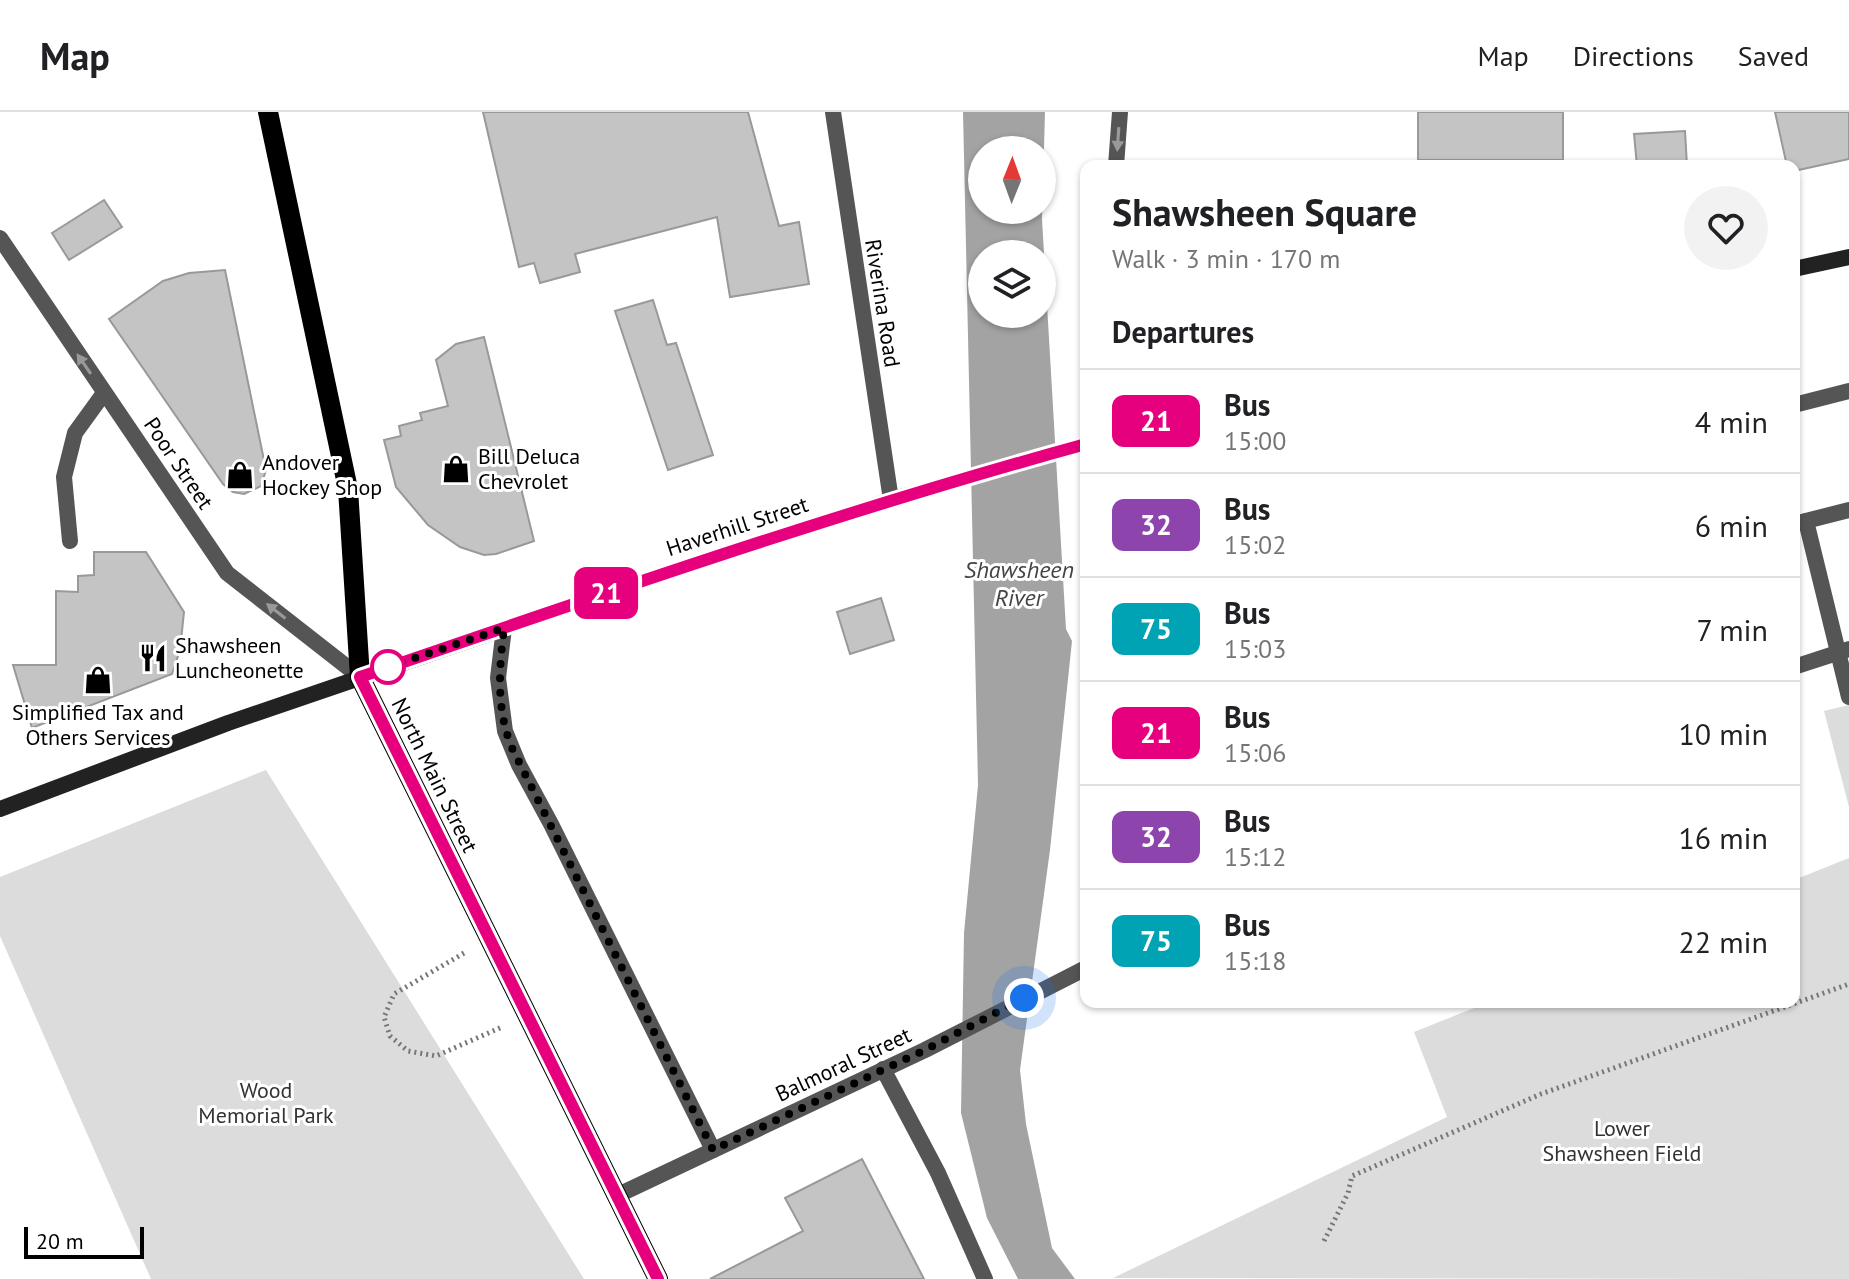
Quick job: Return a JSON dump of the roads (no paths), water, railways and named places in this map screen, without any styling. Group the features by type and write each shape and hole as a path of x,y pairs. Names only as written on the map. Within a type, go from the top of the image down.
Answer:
{"main road":[{"name":"North Main Street","path":"268,112 348,489 360,677 658,1279"},
{"path":"1800,268 1849,257"},
{"name":"Haverhill Street","path":"0,809 228,723 504,628 891,500 1080,446"}],"street":[{"name":"Riverina Road","path":"833,112 891,500"},
{"path":"1116,160 1120,112"},
{"name":"Poor Street","path":"0,238 227,573 360,677"},
{"path":"1800,403 1849,391"},
{"path":"70,541 64,477 75,433 104,393"},
{"path":"1849,510 1800,522 1843,650 1849,697"},
{"path":"504,628 498,678 505,731 514,754 713,1150"},
{"path":"1800,665 1843,650"},
{"name":"Balmoral Street","path":"616,1196 925,1050 1080,972"},
{"path":"883,1069 938,1173 985,1279"}],"water":[{"name":"Shawsheen River","path":"963,112 1045,112 1044,136 968,136 968,224 1042,224 1043,240 968,240 968,328 1048,328 1066,629 1072,641 1050,850 1020,1070 1026,1124 1052,1248 1075,1279 1018,1279 987,1218 961,1113 964,933 978,785"}],"place":[{"name":"Bill Deluca Chevrolet","path":"456,469"},
{"name":"Andover Hockey Shop","path":"240,475"},
{"name":"Shawsheen Luncheonette","path":"153,658"},
{"name":"Simplified Tax and Others Services","path":"98,680"}],"park label":[{"name":"Wood Memorial Park","path":"266,1102"},
{"name":"Lower Shawsheen Field","path":"1622,1140"}]}
